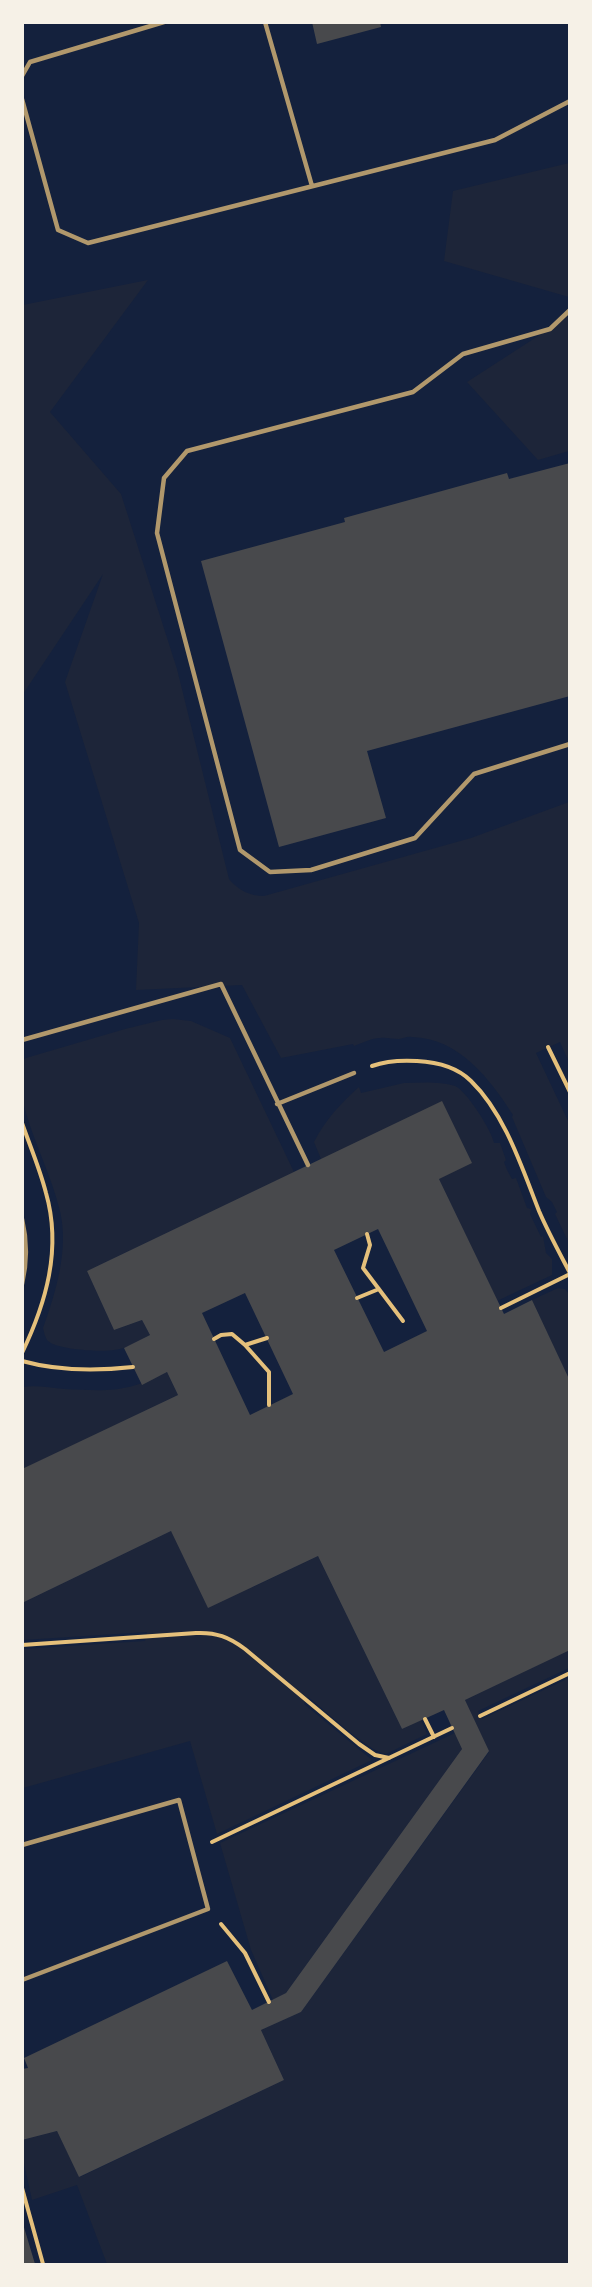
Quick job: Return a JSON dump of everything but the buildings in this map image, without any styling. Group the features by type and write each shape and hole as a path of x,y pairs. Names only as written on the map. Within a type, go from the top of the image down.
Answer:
{"lane":[{"path":"22,76 30,62 164,22"},
{"path":"265,22 312,186"},
{"path":"22,99 58,230 88,243 495,140 570,101"},
{"path":"570,310 550,329 463,354 413,392 187,451 164,478 157,532 240,850 270,872 311,870 416,838 474,774 570,744"},
{"path":"22,1040 220,984 308,1166"},
{"path":"277,1104 354,1072"},
{"path":"22,1219 26,1234 25,1271 22,1284"},
{"path":"22,1845 179,1800 208,1910 22,1980"}],"path":[{"path":"548,1047 570,1092"},
{"path":"354,1072 384,1062 428,1061 453,1069 470,1080 487,1100 514,1149 541,1214 570,1273 501,1308"},
{"path":"368,1234 370,1245 363,1268 403,1321"},
{"path":"357,1298 379,1289"},
{"path":"214,1339 221,1335 232,1335 245,1345 269,1372 269,1405"},
{"path":"245,1345 267,1338"},
{"path":"22,1361 59,1367 102,1370 133,1367"},
{"path":"22,1645 203,1633 226,1636 245,1649 359,1744 375,1755 389,1758"},
{"path":"480,1716 570,1673"},
{"path":"425,1719 434,1737"},
{"path":"192,1851 452,1728"},
{"path":"208,1910 245,1953 269,2002"},
{"path":"22,2188 43,2265"}],"shaded area":[{"path":"569,163 569,297 444,261 453,191"},
{"path":"148,280 50,412 121,494 177,669 229,879 245,892 264,896 471,838 569,802 569,1062 560,1042 536,1053 569,1123 569,1243 555,1214 557,1212 552,1202 546,1197 513,1115 483,1075 459,1053 429,1039 410,1037 377,1038 354,1046 353,1044 281,1058 242,985 136,990 139,923 65,682 103,574 23,694 23,305"},
{"path":"569,316 569,451 538,460 467,382"},
{"path":"173,1019 191,1021 230,1038 294,1172 87,1271 114,1330 142,1320 150,1335 114,1350 80,1350 53,1344 47,1340 43,1328 60,1270 62,1225 52,1184 23,1102 22,1061 125,1029"},
{"path":"404,1083 449,1084 460,1089 472,1103 489,1130 494,1143 500,1143 507,1170 512,1179 516,1178 527,1208 531,1209 530,1214 541,1237 543,1236 546,1253 552,1259 552,1275 497,1301 439,1179 321,1159 314,1142 328,1119 352,1093 359,1087 361,1093"},
{"path":"558,1288 565,1289 569,1294 569,1380 532,1300"},
{"path":"167,1372 178,1395 23,1469 23,1387 117,1389 140,1384"},
{"path":"171,1531 249,1582 253,1587 318,1556 402,1729 421,1720 427,1734 386,1754 357,1738 308,1697 304,1704 372,1760 217,1834 190,1741 23,1788 23,1649 145,1641 147,1632 23,1640 22,1603"},
{"path":"569,1650 569,1668 478,1711 482,1719 569,1678 569,2264 107,2264 77,2185 32,2200 23,2159 22,2140 57,2131 80,2177 284,2080 261,2030 301,2012 489,1752 465,1700"},
{"path":"455,1733 462,1749 286,1993 273,2000 251,1950 220,1843"}]}
